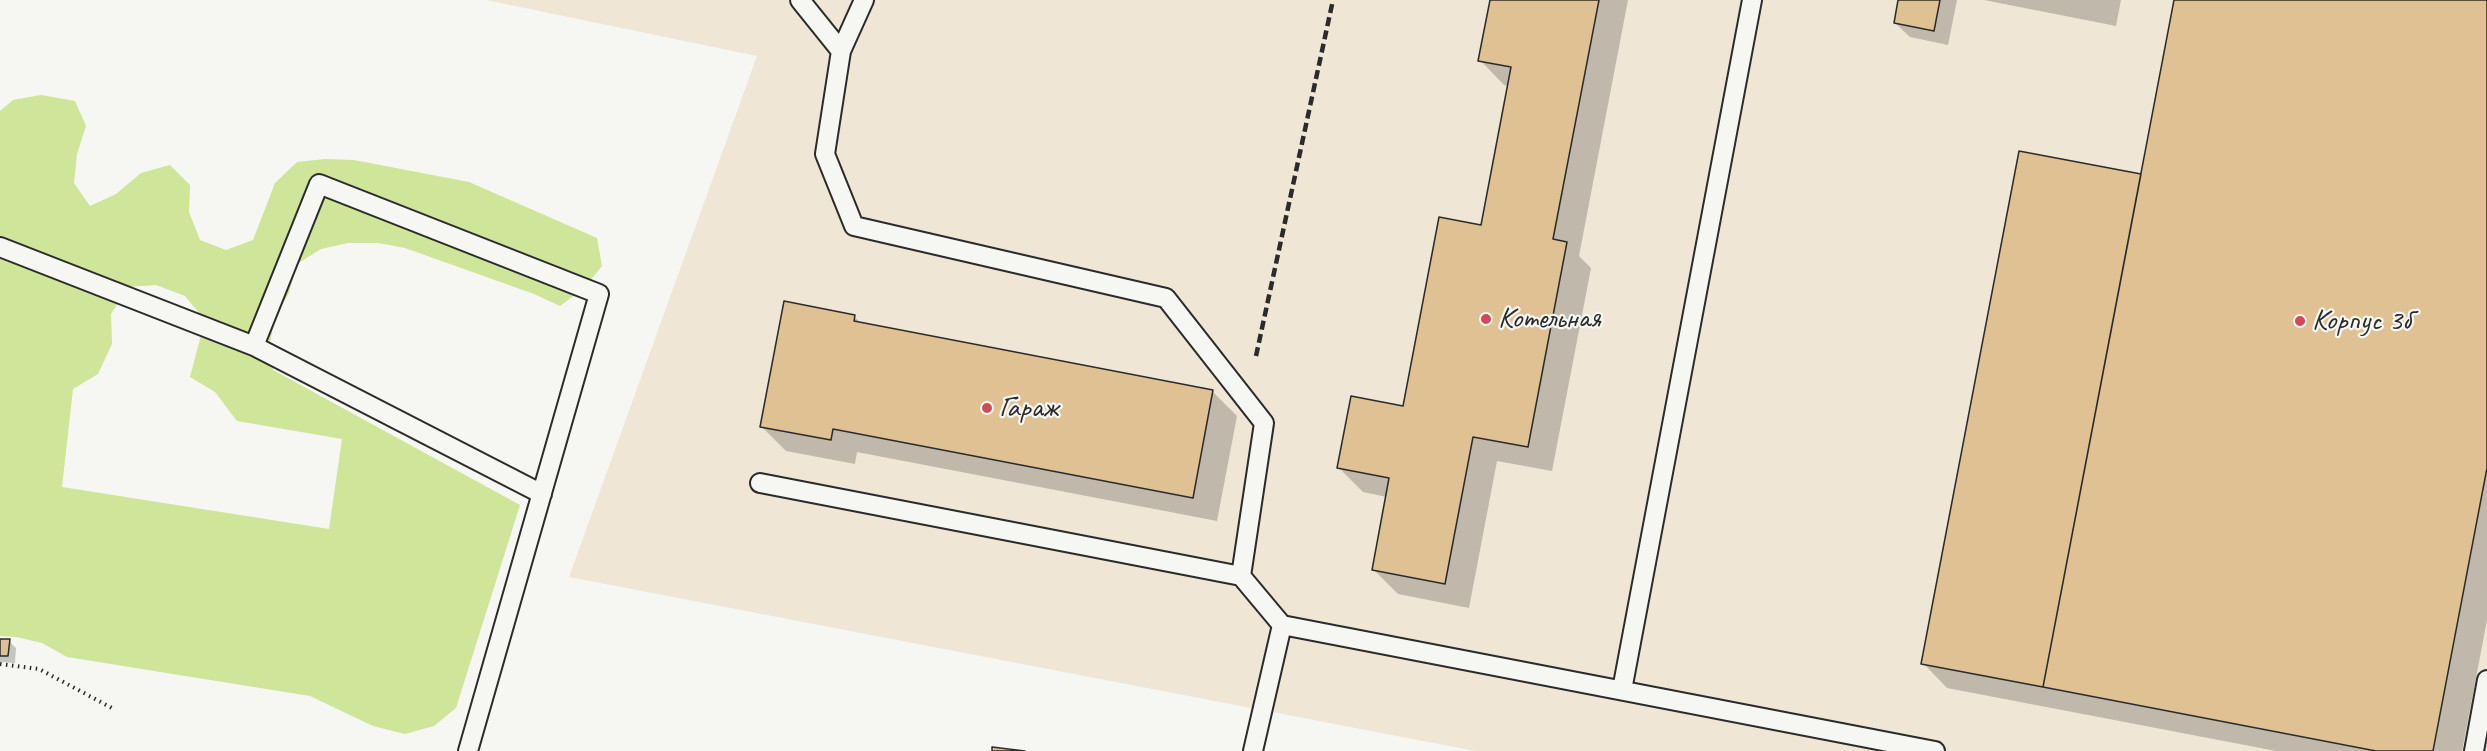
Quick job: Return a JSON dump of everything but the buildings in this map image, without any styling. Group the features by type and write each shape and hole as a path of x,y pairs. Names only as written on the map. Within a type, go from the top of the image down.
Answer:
{"lane":[{"path":"800,0 841,51"},
{"path":"864,0 841,51 825,154 854,226 1166,298 1264,423 1241,576"},
{"path":"1622,690 1752,0"},
{"path":"255,346 319,184 599,294 468,751"},
{"path":"0,247 255,346 542,494"},
{"path":"760,483 1241,576 1282,625 1935,751"},
{"path":"1253,751 1282,625"},
{"path":"2474,751 2487,680"}],"path":[{"path":"0,663 39,669 112,708"}],"shaded area":[{"path":"486,0 2487,0 2487,751 1475,751 569,577 757,56"}],"green space":[{"path":"41,95 75,101 86,126 77,154 74,183 90,206 116,194 141,173 170,165 190,185 189,212 200,240 226,250 253,240 275,183 297,162 325,159 354,160 469,182 597,238 602,266 583,289 560,306 534,294 405,248 378,243 348,243 321,249 297,264 289,293 275,317 270,343 273,370 520,505 456,708 434,726 405,734 373,726 310,696 67,657 42,643 0,636 0,111 13,100","holes":["156,285 185,296 205,320 190,377 215,392 237,421 342,439 329,529 62,487 73,389 98,374 112,344 111,314 128,287"]}],"railway":[{"path":"1256,356 1333,0"}],"place":[{"name":"Котельная","path":"1486,319"},
{"name":"Корпус 3б","path":"2300,321"},
{"name":"Гараж","path":"987,408"}]}
